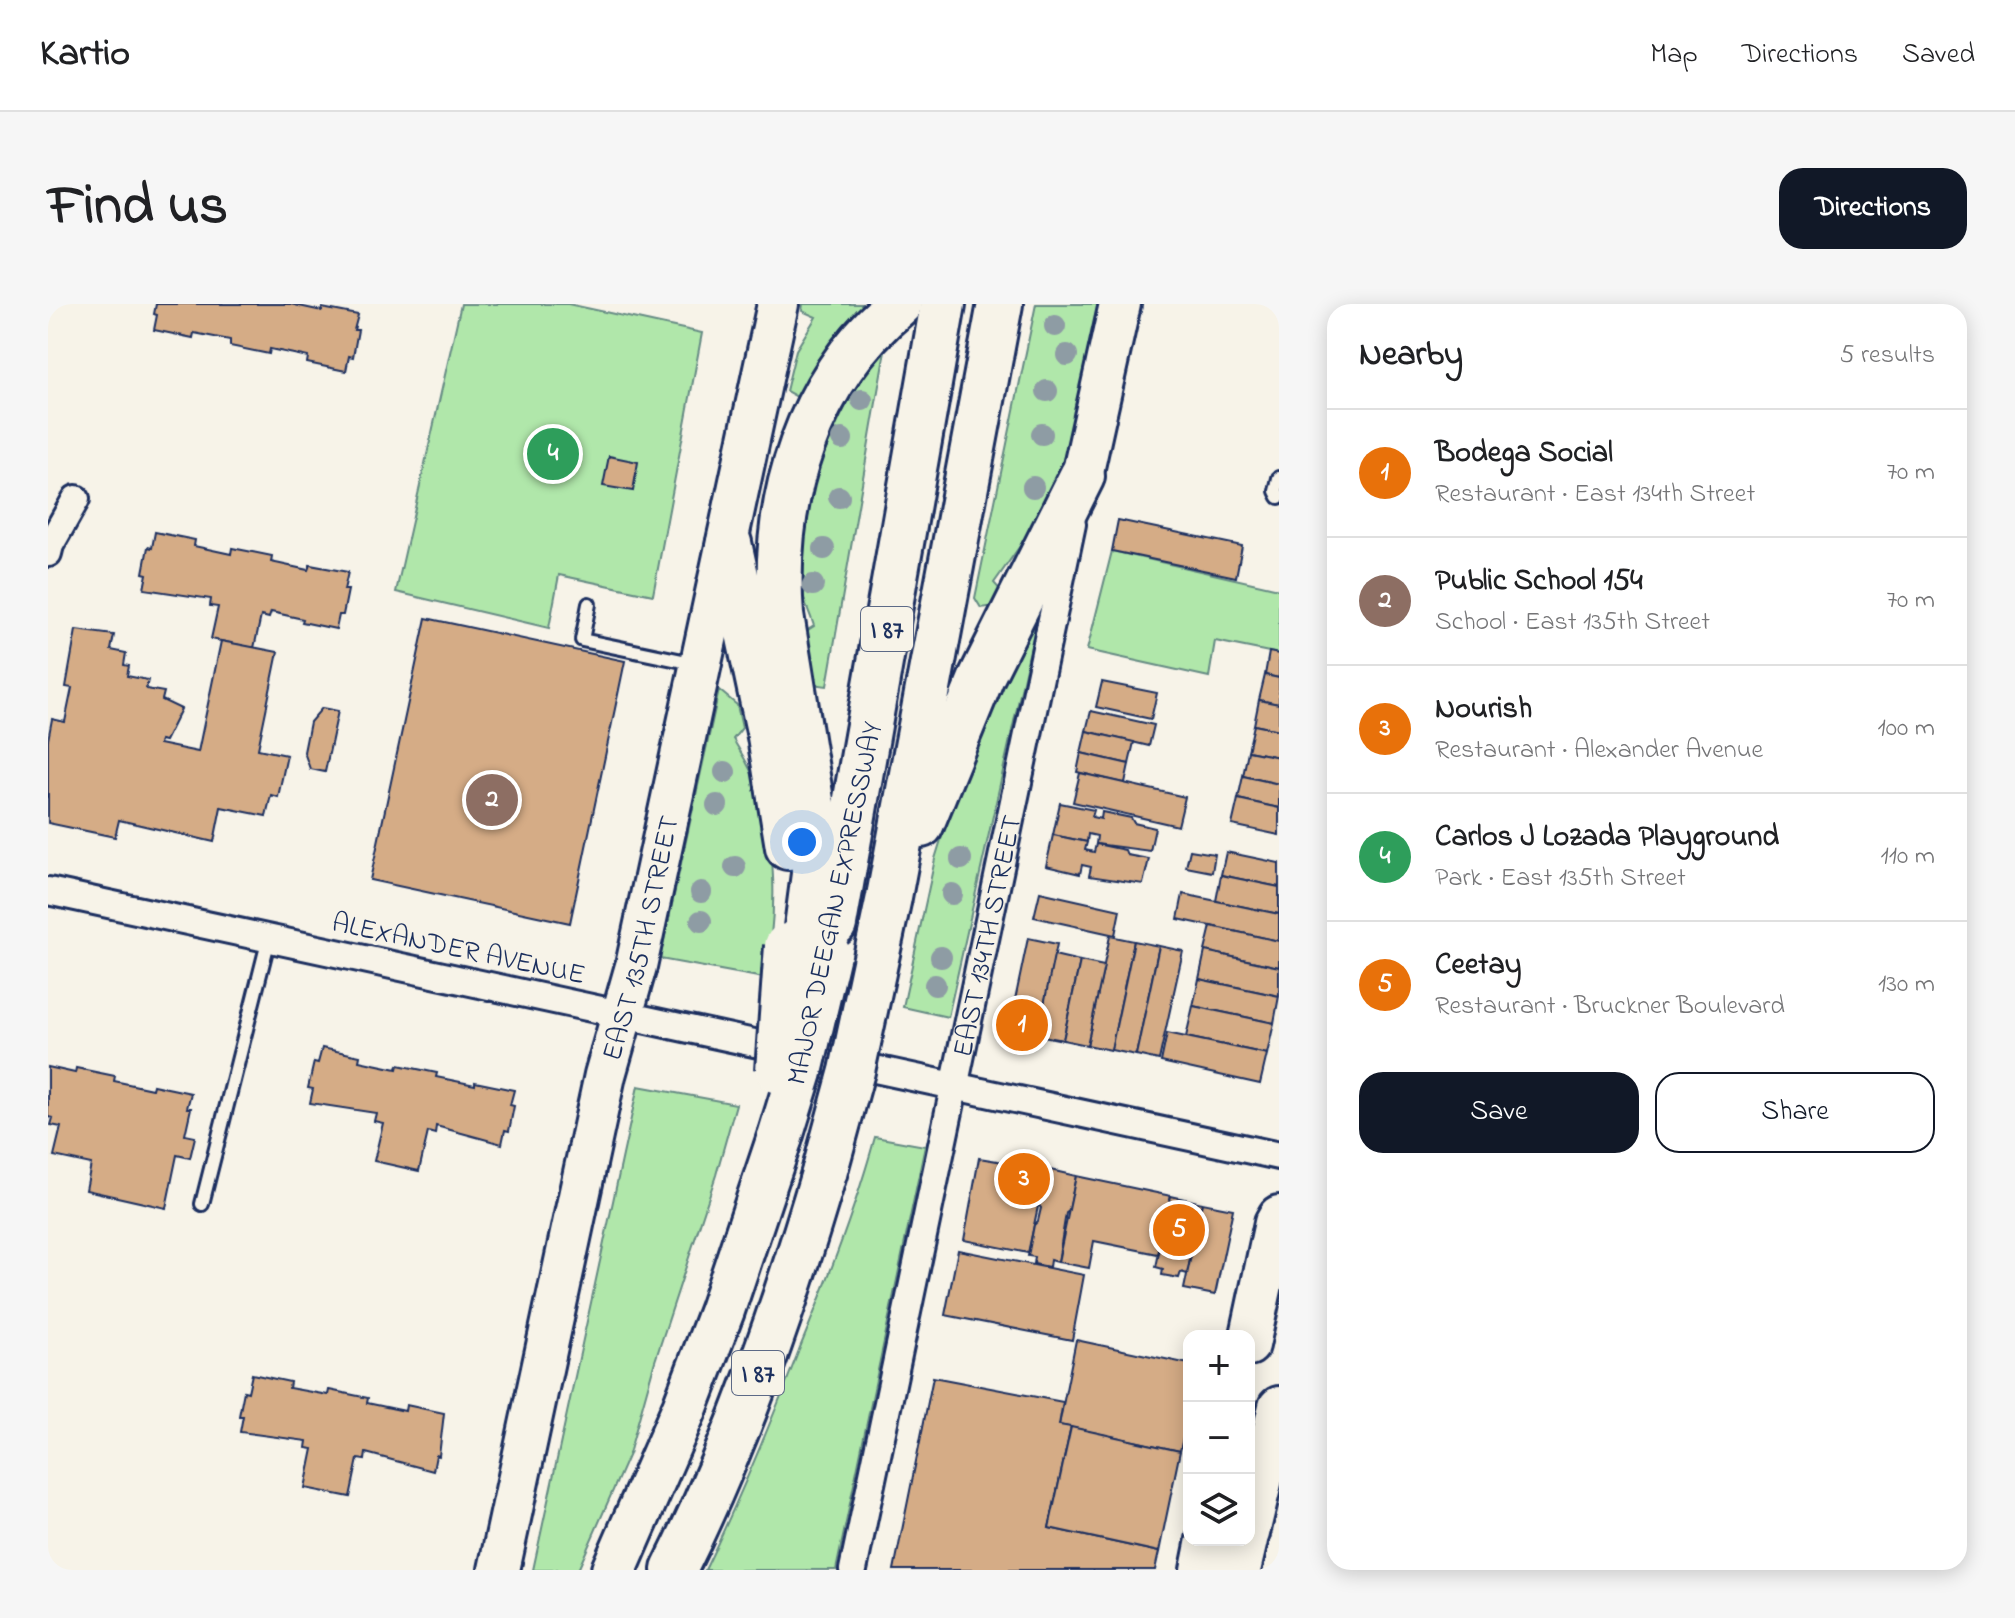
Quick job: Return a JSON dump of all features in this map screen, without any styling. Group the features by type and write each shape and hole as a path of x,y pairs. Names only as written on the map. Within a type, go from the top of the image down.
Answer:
{"highway":[{"path":"773,1136 778,1071 806,950 814,874 813,813 785,652 778,583 779,549 788,485 813,417 843,367 867,334 899,304"},
{"name":"MAJOR DEEGAN EXPRESSWAY","path":"614,1570 685,1407 722,1310 773,1136 800,1072 806,950 943,304"},
{"name":"MAJOR DEEGAN EXPRESSWAY","path":"674,1570 714,1482 796,1268 852,1071 889,897 1000,304"},
{"path":"889,897 942,776 967,708 1082,476"},
{"path":"729,543 770,736 789,867 806,950"}],"main road":[{"name":"EAST 135TH STREET","path":"499,1570 605,1075 636,966 778,304"},
{"name":"EAST 134TH STREET","path":"1082,476 1120,304"},
{"path":"1252,1330 1279,1216"},
{"path":"1255,1508 1279,1407"},
{"path":"1201,1570 1206,1546"},
{"path":"1240,1570 1246,1546"}],"street":[{"name":"EAST 134TH STREET","path":"853,1570 1082,476"},
{"path":"48,553 76,499"},
{"name":"ALEXANDER AVENUE","path":"48,891 1279,1156"}],"lane":[{"path":"1279,478 1276,491 1279,497"},
{"path":"589,604 582,640 700,665"},
{"path":"202,1204 269,938"}],"green space":[{"path":"461,304 568,304 702,333 653,595 559,575 549,628 396,592"},
{"path":"803,304 893,304 827,686 812,684 803,633 814,626 801,585 802,530 824,453 859,379 816,367 797,397 786,391 796,350 816,317 802,311"},
{"path":"1036,304 1099,304 1066,450 1048,506 994,583 1004,594 994,606 981,608 975,598"},
{"path":"1112,551 1279,589 1279,654 1215,641 1209,677 1087,650"},
{"path":"1025,622 1036,623 948,1017 903,1007 935,859 977,724"},
{"path":"719,690 737,705 742,728 733,739 754,777 768,830 773,905 764,978 660,959"},
{"path":"638,1086 736,1104 629,1454 578,1570 533,1570"},
{"path":"875,1137 925,1146 836,1570 705,1570 754,1461 820,1297 850,1218"}],"building":[{"path":"156,304 290,304 358,315 353,357 349,356 346,371 307,363 308,357 270,349 269,354 230,346 230,340 194,333 193,338 154,330"},
{"path":"609,456 638,462 633,491 603,486"},
{"path":"1118,520 1242,546 1236,577 1112,551"},
{"path":"155,532 195,540 194,546 231,554 232,548 272,556 271,562 308,570 310,565 348,572 343,615 339,615 336,629 271,612 269,618 261,616 254,648 211,639 218,607 210,606 211,599 144,589 147,574 143,573 148,547 152,548"},
{"path":"426,618 625,661 570,923 370,880"},
{"path":"76,630 114,635 111,650 126,653 124,665 129,666 127,676 148,680 146,689 164,692 162,700 181,709 165,741 160,740 159,744 198,752 221,641 278,652 258,749 287,755 278,797 271,795 266,816 221,807 214,842 119,820 115,837 48,823 48,740 52,719 65,722 72,688 66,687"},
{"path":"1269,652 1279,654 1279,678 1265,675"},
{"path":"1265,675 1279,678 1279,704 1259,700"},
{"path":"1102,682 1157,693 1151,719 1096,707"},
{"path":"1259,700 1279,704 1279,730 1254,725"},
{"path":"322,708 338,711 325,772 310,769 304,752 310,722"},
{"path":"1091,711 1154,725 1149,746 1086,731"},
{"path":"1254,725 1279,730 1279,757 1248,751"},
{"path":"1086,731 1134,742 1129,764 1081,753"},
{"path":"1248,751 1279,757 1279,784 1243,776"},
{"path":"1081,753 1129,764 1125,783 1077,772"},
{"path":"1080,773 1185,797 1178,826 1073,802"},
{"path":"1243,776 1279,784 1279,808 1238,799"},
{"path":"1238,799 1279,808 1279,835 1232,825"},
{"path":"1060,803 1094,810 1092,817 1101,819 1102,812 1131,818 1134,823 1155,828 1150,851 1096,844 1097,836 1088,834 1087,842 1053,835"},
{"path":"1053,835 1087,842 1085,850 1094,852 1096,844 1149,859 1143,884 1089,876 1091,867 1082,865 1080,874 1046,866"},
{"path":"1190,850 1215,854 1212,872 1186,867"},
{"path":"1226,852 1279,863 1279,887 1221,875"},
{"path":"1221,875 1279,887 1279,914 1216,901"},
{"path":"1040,892 1120,910 1115,935 1034,917"},
{"path":"1183,894 1279,914 1279,941 1178,919"},
{"path":"1211,926 1279,941 1279,967 1205,951"},
{"path":"1110,936 1134,941 1111,1050 1087,1045"},
{"path":"1028,938 1057,944 1038,1035 1009,1029"},
{"path":"1134,941 1159,946 1136,1055 1111,1050"},
{"path":"1159,946 1183,951 1159,1060 1136,1055"},
{"path":"1205,951 1279,967 1279,996 1199,979"},
{"path":"1054,955 1080,961 1063,1040 1038,1035"},
{"path":"1080,961 1104,966 1087,1045 1063,1040"},
{"path":"1199,979 1279,996 1274,1023 1193,1006"},
{"path":"1193,1006 1274,1023 1267,1054 1186,1037"},
{"path":"1167,1033 1267,1054 1260,1084 1161,1062"},
{"path":"322,1048 360,1056 359,1061 397,1069 398,1065 437,1073 436,1077 514,1090 509,1131 505,1130 502,1144 436,1126 435,1134 428,1132 419,1171 374,1161 383,1123 374,1121 376,1113 310,1103 313,1089 308,1088 314,1062 318,1063"},
{"path":"48,1067 75,1073 76,1068 115,1076 114,1081 191,1093 185,1135 195,1137 190,1158 177,1155 166,1208 86,1190 91,1164 54,1156 61,1127 51,1125 53,1118 48,1117"},
{"path":"979,1158 1046,1169 1028,1253 964,1240"},
{"path":"1046,1169 1076,1176 1058,1262 1050,1260 1049,1267 1034,1264 1035,1257 1028,1256 1041,1208 1038,1204"},
{"path":"1076,1176 1171,1196 1158,1254 1094,1241 1089,1268 1058,1262"},
{"path":"1171,1196 1202,1203 1195,1234 1189,1233 1187,1240 1194,1241 1187,1274 1181,1272 1179,1278 1162,1275 1163,1269 1156,1267 1163,1234 1169,1236 1171,1229 1164,1228"},
{"path":"1202,1203 1233,1209 1215,1295 1184,1289"},
{"path":"958,1250 1084,1275 1072,1340 945,1315"},
{"path":"1076,1340 1183,1363 1183,1438 1180,1451 1059,1425"},
{"path":"252,1374 290,1382 289,1388 328,1395 329,1390 368,1398 367,1403 405,1411 406,1405 444,1413 439,1456 436,1455 433,1471 366,1453 365,1460 358,1459 350,1497 305,1488 313,1449 306,1448 307,1441 240,1432 243,1416 239,1416 244,1391 248,1392"},
{"path":"933,1377 1063,1402 1059,1425 1071,1427 1049,1528 1159,1552 1155,1570 894,1570"},
{"path":"1071,1427 1180,1451 1159,1552 1049,1528"}],"place":[{"name":"Carlos J Lozada Playground","path":"553,454"},
{"name":"Public School 154","path":"492,800"},
{"name":"Bodega Social","path":"1022,1025"},
{"name":"Nourish","path":"1024,1179"},
{"name":"Ceetay","path":"1179,1230"}]}
